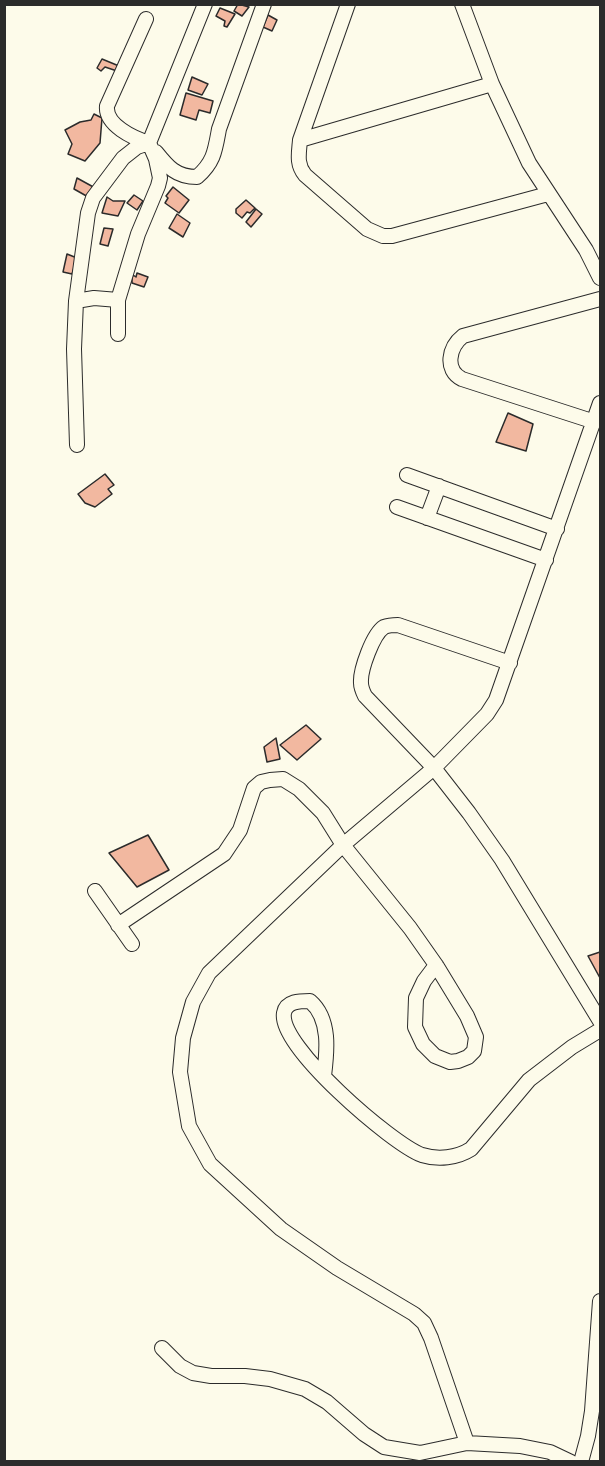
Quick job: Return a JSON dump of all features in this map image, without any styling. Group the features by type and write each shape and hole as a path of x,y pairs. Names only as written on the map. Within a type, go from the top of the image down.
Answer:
{"street":[{"path":"118,334 118,300 138,234 160,178 156,159 149,143 205,4"},
{"path":"146,20 107,106 106,114 110,120 137,140 149,143 170,170 184,177 197,177 209,166 216,148 219,129 264,4"},
{"path":"348,4 300,140 299,168 305,175 367,229 383,236 392,236 548,194"},
{"path":"462,4 492,84 529,163 586,250 600,278"},
{"path":"300,140 492,84"},
{"path":"77,445 74,349 76,301 88,213 93,198 128,153 149,143"},
{"path":"76,301 94,298 118,300"},
{"path":"595,422 462,379 455,374 451,361 454,345 463,336 600,299"},
{"path":"467,1443 424,1323 406,1309 337,1268 281,1229 210,1164 189,1126 180,1072 183,1038 193,1002 209,973 343,845 434,768 487,714 496,700 510,663 600,403"},
{"path":"407,475 557,529"},
{"path":"427,518 439,486"},
{"path":"397,507 546,560"},
{"path":"510,663 398,625 387,625 378,632 360,681 365,696 434,768 470,813 502,860 600,1021"},
{"path":"118,925 224,854 240,830 254,788 261,782 283,779 299,789 323,813 343,845 410,928 436,965 467,1016 476,1037 474,1051 468,1057 458,1061 442,1060 435,1056 423,1044 416,1027 416,998 424,981 436,965"},
{"path":"95,891 132,944"},
{"path":"324,1076 327,1054 326,1034 320,1013 310,1001 293,1002 287,1006 284,1015 286,1027 324,1076 339,1092 398,1142 423,1155 440,1158 453,1157 463,1155 471,1149 529,1080 572,1047 600,1030"},
{"path":"581,1461 594,1437 600,1300"},
{"path":"162,1347 180,1366 193,1373 270,1379 305,1389 327,1402 364,1434 384,1447 420,1453 467,1443 520,1446 550,1452 571,1461"}],"building":[{"path":"238,4 249,7 242,16 234,11"},
{"path":"220,8 235,14 227,27 224,26 225,21 216,16"},
{"path":"268,15 277,20 272,31 263,27"},
{"path":"102,59 119,66 117,71 105,67 101,71 97,68"},
{"path":"192,77 208,84 202,95 188,90"},
{"path":"186,93 213,101 210,113 199,110 196,120 180,115"},
{"path":"94,114 102,118 100,143 85,161 68,154 72,144 65,130 80,122 91,120"},
{"path":"77,178 97,189 90,198 74,189"},
{"path":"173,187 189,200 179,213 165,203 168,198 166,196"},
{"path":"134,195 143,201 137,210 127,203"},
{"path":"107,197 113,201 125,201 118,216 102,213"},
{"path":"246,200 255,208 242,218 236,213 236,209"},
{"path":"256,209 262,214 251,227 246,222"},
{"path":"177,214 190,223 183,237 169,228"},
{"path":"104,228 113,229 108,246 100,244"},
{"path":"67,254 77,258 72,274 63,272"},
{"path":"137,273 148,277 144,287 132,283 133,275 136,277"},
{"path":"508,413 533,424 526,451 496,442"},
{"path":"105,474 114,485 108,489 112,494 95,507 85,503 78,494"},
{"path":"306,725 321,739 297,760 280,745"},
{"path":"276,738 280,759 267,762 264,747"},
{"path":"148,835 169,870 137,887 109,853"},
{"path":"600,952 600,978 588,956"}]}
